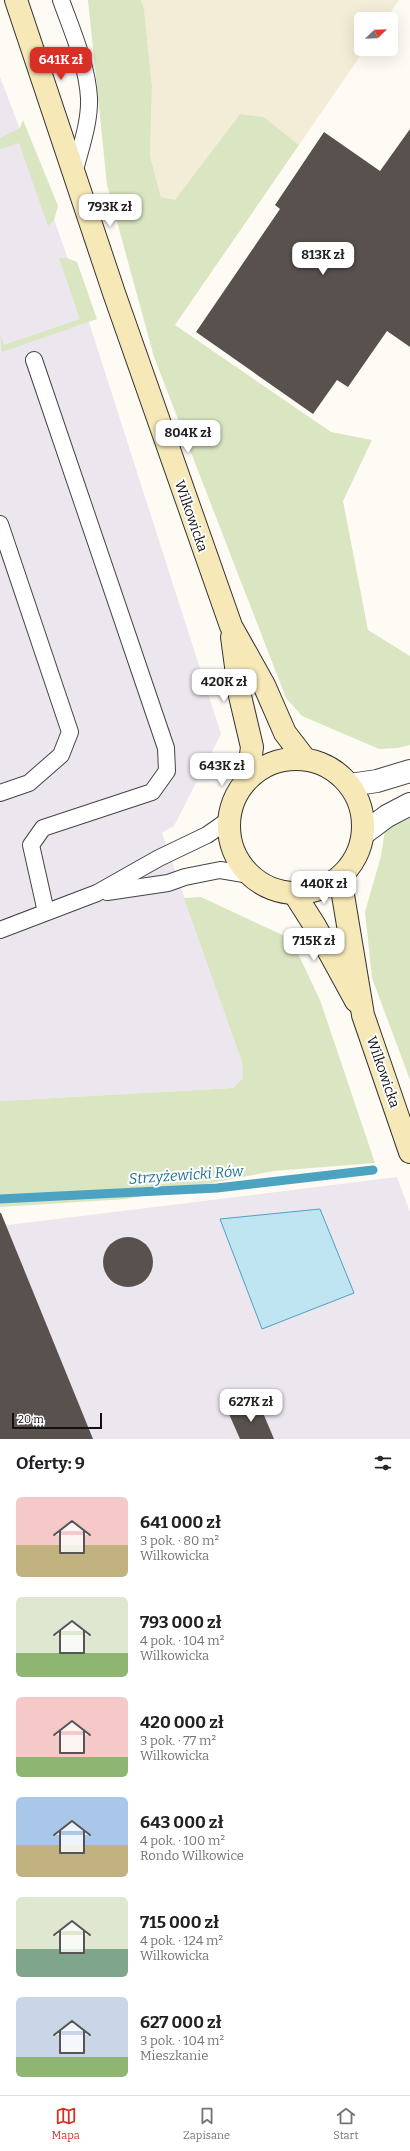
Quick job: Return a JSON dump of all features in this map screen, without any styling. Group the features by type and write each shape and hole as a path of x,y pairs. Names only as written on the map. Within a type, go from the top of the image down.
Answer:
{"main road":[{"name":"Wilkowicka","path":"16,0 114,293 230,626 264,685 286,733 305,759"},
{"name":"Wilkowicka","path":"230,626 240,696 252,747 248,778"},
{"path":"305,759 332,769 350,785 358,800 363,817 363,834 355,858 340,877 320,889 294,893 279,891 269,887 250,875 234,851 230,837 231,808 248,778 265,766 278,761 305,759"},
{"name":"Wilkowicka","path":"340,877 363,1015"},
{"name":"Wilkowicka","path":"294,893 315,926 363,1015 410,1152"}],"street":[{"path":"350,785 377,781 410,771"},
{"path":"363,834 387,816 410,804"}],"lane":[{"path":"61,0 81,58 89,98 85,129 74,174"},
{"path":"34,360 166,748 167,771 152,792 44,828 31,845 46,912"},
{"path":"0,524 70,732 61,755 29,783 0,793"},
{"path":"0,930 97,893 159,858 207,835 230,819"},
{"path":"97,893 168,884 186,877 220,870 250,875"}],"shaded area":[{"path":"141,0 399,0 391,12 354,12 354,56 360,56 299,145 264,117 240,114 175,201 161,197 150,156 152,86 144,9"},
{"path":"0,77 49,205 77,285 221,734 174,826 162,833 242,1062 243,1078 233,1088 0,1101"},
{"path":"397,1177 410,1212 410,1439 0,1439 0,1226"}],"green space":[{"path":"88,0 141,0 144,9 152,86 150,156 161,197 175,200 240,114 264,117 299,145 175,325 331,432 372,440 343,501 368,630 410,656 410,745 398,748 379,749 302,716 286,698 154,357 107,185"},
{"path":"23,120 58,206 54,220 48,226 19,143 0,149 0,138 20,128"},
{"path":"59,258 67,258 77,262 97,319 2,352 0,334 4,345 80,319"},
{"path":"410,804 410,1080 372,978 365,912 381,856 387,816"},
{"path":"201,897 291,939 320,1000 375,1163 274,1171 126,1199 0,1207 0,1101 233,1088 243,1078 242,1062 184,898"}],"water":[{"path":"320,1209 354,1293 262,1329 220,1219"}],"building":[{"path":"410,129 410,347 387,331 348,387 337,380 313,414 196,332 280,209 275,205 324,132 380,171"},
{"path":"1,1213 93,1439 0,1439"},
{"path":"123,1237 133,1237 146,1244 153,1257 153,1267 146,1280 133,1287 123,1287 114,1283 107,1276 103,1267 103,1257 107,1248 114,1241"},
{"path":"258,1401 274,1439 240,1439 229,1414"}],"waterway":[{"name":"Strzyżewicki Rów","path":"0,1199 217,1188 373,1170"}]}
